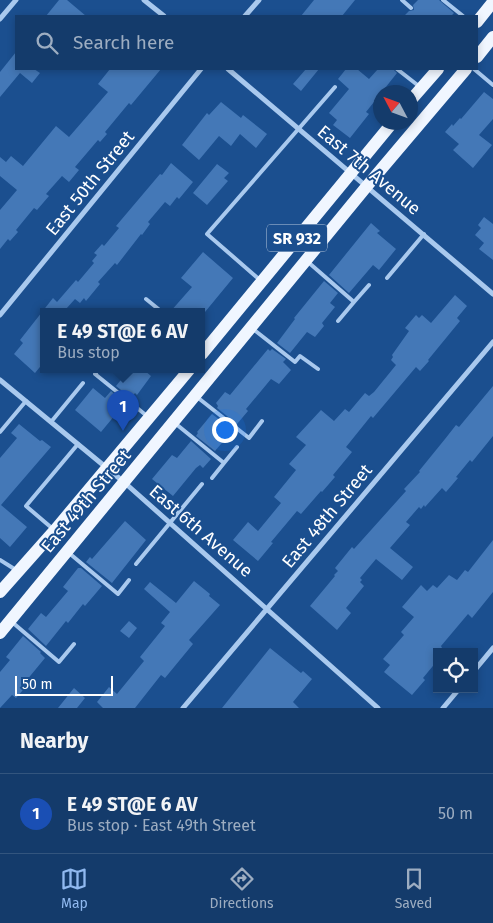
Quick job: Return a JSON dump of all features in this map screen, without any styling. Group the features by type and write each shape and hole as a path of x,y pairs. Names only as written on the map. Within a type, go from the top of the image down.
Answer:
{"main road":[{"path":"478,21 492,1"},
{"path":"478,56 493,37"},
{"path":"418,92 437,70"},
{"name":"East 49th Street","path":"0,633 367,186 465,70"},
{"name":"SR 932","path":"205,348 262,282 386,130"},
{"name":"East 49th Street","path":"0,592 55,530 186,373"}],"street":[{"path":"0,19 16,0"},
{"path":"144,0 163,15"},
{"path":"246,15 259,0"},
{"name":"East 50th Street","path":"0,315 200,70"},
{"name":"East 7th Avenue","path":"229,70 352,172 493,294"},
{"name":"East 48th Street","path":"182,708 493,342"},
{"name":"East 6th Avenue","path":"0,380 125,483 378,708"},
{"path":"478,666 493,648"},
{"path":"443,708 456,693"}],"lane":[{"path":"402,0 411,8"},
{"path":"443,0 461,15"},
{"path":"398,70 422,88"},
{"path":"475,70 493,85"},
{"path":"262,282 206,234 334,87"},
{"path":"387,278 424,234"},
{"path":"306,261 354,302"},
{"path":"338,321 369,284"},
{"path":"146,299 157,308"},
{"path":"251,328 296,362 300,356 318,369"},
{"path":"95,373 149,418"},
{"path":"51,422 83,383"},
{"path":"196,396 249,438 262,422"},
{"path":"0,432 26,401"},
{"path":"174,422 224,463"},
{"path":"55,530 26,506 78,444"},
{"path":"212,478 237,447"},
{"path":"136,564 171,524 202,484"},
{"path":"68,551 118,594 130,580"},
{"path":"0,560 18,571"},
{"path":"10,621 60,662 74,644"}],"building":[{"path":"59,0 67,0 85,15 47,15"},
{"path":"314,0 355,0 343,15 302,15"},
{"path":"418,0 439,0 454,13 452,15 405,15 409,11 414,10 413,5"},
{"path":"15,53 15,70 36,70 40,73 32,83 20,73 0,97 0,72"},
{"path":"109,70 160,70 131,105 129,103 105,132 107,134 100,142 98,140 75,167 79,170 69,182 62,176 46,194 49,196 37,210 34,208 16,230 18,232 10,241 8,239 0,249 0,210 17,190 0,176 0,157 6,162 11,156 23,166 56,126 69,137 108,92 98,84"},
{"path":"305,70 318,70 301,91 293,84"},
{"path":"345,70 358,70 369,79 377,70 394,70 397,73 387,85 373,85 373,103 366,112 369,114 350,138 333,125 337,120 329,113 349,89 338,79"},
{"path":"484,92 493,99 493,119 479,135 492,145 473,168 453,150 459,144 445,132 452,124 453,126 461,119"},
{"path":"221,102 241,118 243,115 267,134 256,148 240,134 231,146 219,136 199,160 182,145 207,113 209,115"},
{"path":"171,163 193,182 179,199 177,197 170,206 165,202 148,222 150,224 142,235 117,265 115,263 98,282 100,284 86,301 84,298 80,303 75,299 67,308 45,308 53,298 57,302 76,280 78,282 94,263 92,261 97,255 94,253 102,244 104,246 119,228 116,226 160,174 162,175"},
{"path":"217,164 229,173 224,178 228,181 207,205 193,193"},
{"path":"484,217 493,224 493,260 479,249 484,243 475,235 481,228 478,225"},
{"path":"371,223 380,231 377,233 396,249 379,270 373,265 349,293 329,275"},
{"path":"203,252 233,278 205,312 205,308 174,308 192,287 181,278"},
{"path":"324,281 338,293 330,303 335,307 322,323 324,326 315,337 307,332 290,353 277,343 294,318"},
{"path":"455,295 467,306 457,318 460,321 420,371 416,367 373,418 371,416 346,447 352,452 333,475 335,477 301,514 297,511 258,561 233,540 248,522 258,531 281,503 274,497 296,470 289,464 306,445 296,437 321,410 334,421 345,409 349,412 365,393 369,396 374,392 396,365 391,360 392,355 409,331 405,328 416,315 419,318 422,315 431,323"},
{"path":"40,315 40,367 35,373 14,354 23,343 20,340"},
{"path":"268,349 270,351 272,349 286,359 283,362 291,370 279,384 271,379 246,409 248,411 237,424 217,408 216,403 225,392 230,395"},
{"path":"127,373 148,373 151,376 137,395 135,393 131,398 116,386"},
{"path":"493,386 493,436 472,462 470,460 446,492 442,488 425,507 424,505 421,509 419,507 406,522 410,525 390,548 413,567 402,580 376,559 360,578 362,580 360,582 364,586 346,608 351,613 337,630 310,606 335,576 338,571 335,568 352,547 354,549 406,491 404,489 420,472 456,425 459,427"},
{"path":"93,388 105,398 111,391 125,403 101,432 75,410"},
{"path":"212,414 233,430 215,451 196,436 197,432"},
{"path":"19,424 40,441 42,440 51,447 1,505 27,527 10,547 0,538 0,458 17,438 11,433"},
{"path":"191,441 211,459 203,468 200,465 196,468 173,496 152,479 172,455 177,458"},
{"path":"125,521 146,540 112,583 86,562 90,557 92,559"},
{"path":"493,540 493,592 472,618 468,614 441,646 442,648 433,648 433,666 423,678 425,680 412,695 384,672 390,665 383,659 404,635 401,632 414,617 402,607 421,585 427,591 433,585 437,588 449,575 457,580 465,570 468,572"},
{"path":"78,568 81,568 102,586 85,606 83,604 68,623 66,621 46,646 28,629 41,613 46,617 68,591 63,587"},
{"path":"194,581 220,605 189,640 193,644 165,678 161,675 135,708 103,708 97,702 109,687 117,694 144,661 140,657 165,626 161,623 170,612 144,589 150,582 176,603"},
{"path":"129,621 137,628 129,638 120,631"},
{"path":"23,636 45,658 26,681 29,683 16,698 12,695 0,708 0,672 10,660 6,657"},
{"path":"270,648 301,673 303,671 312,679 293,702 299,708 222,708"},
{"path":"74,688 85,698 77,708 58,708"}],"place":[{"name":"E 49 ST@E 6 AV","path":"123,431"}]}
